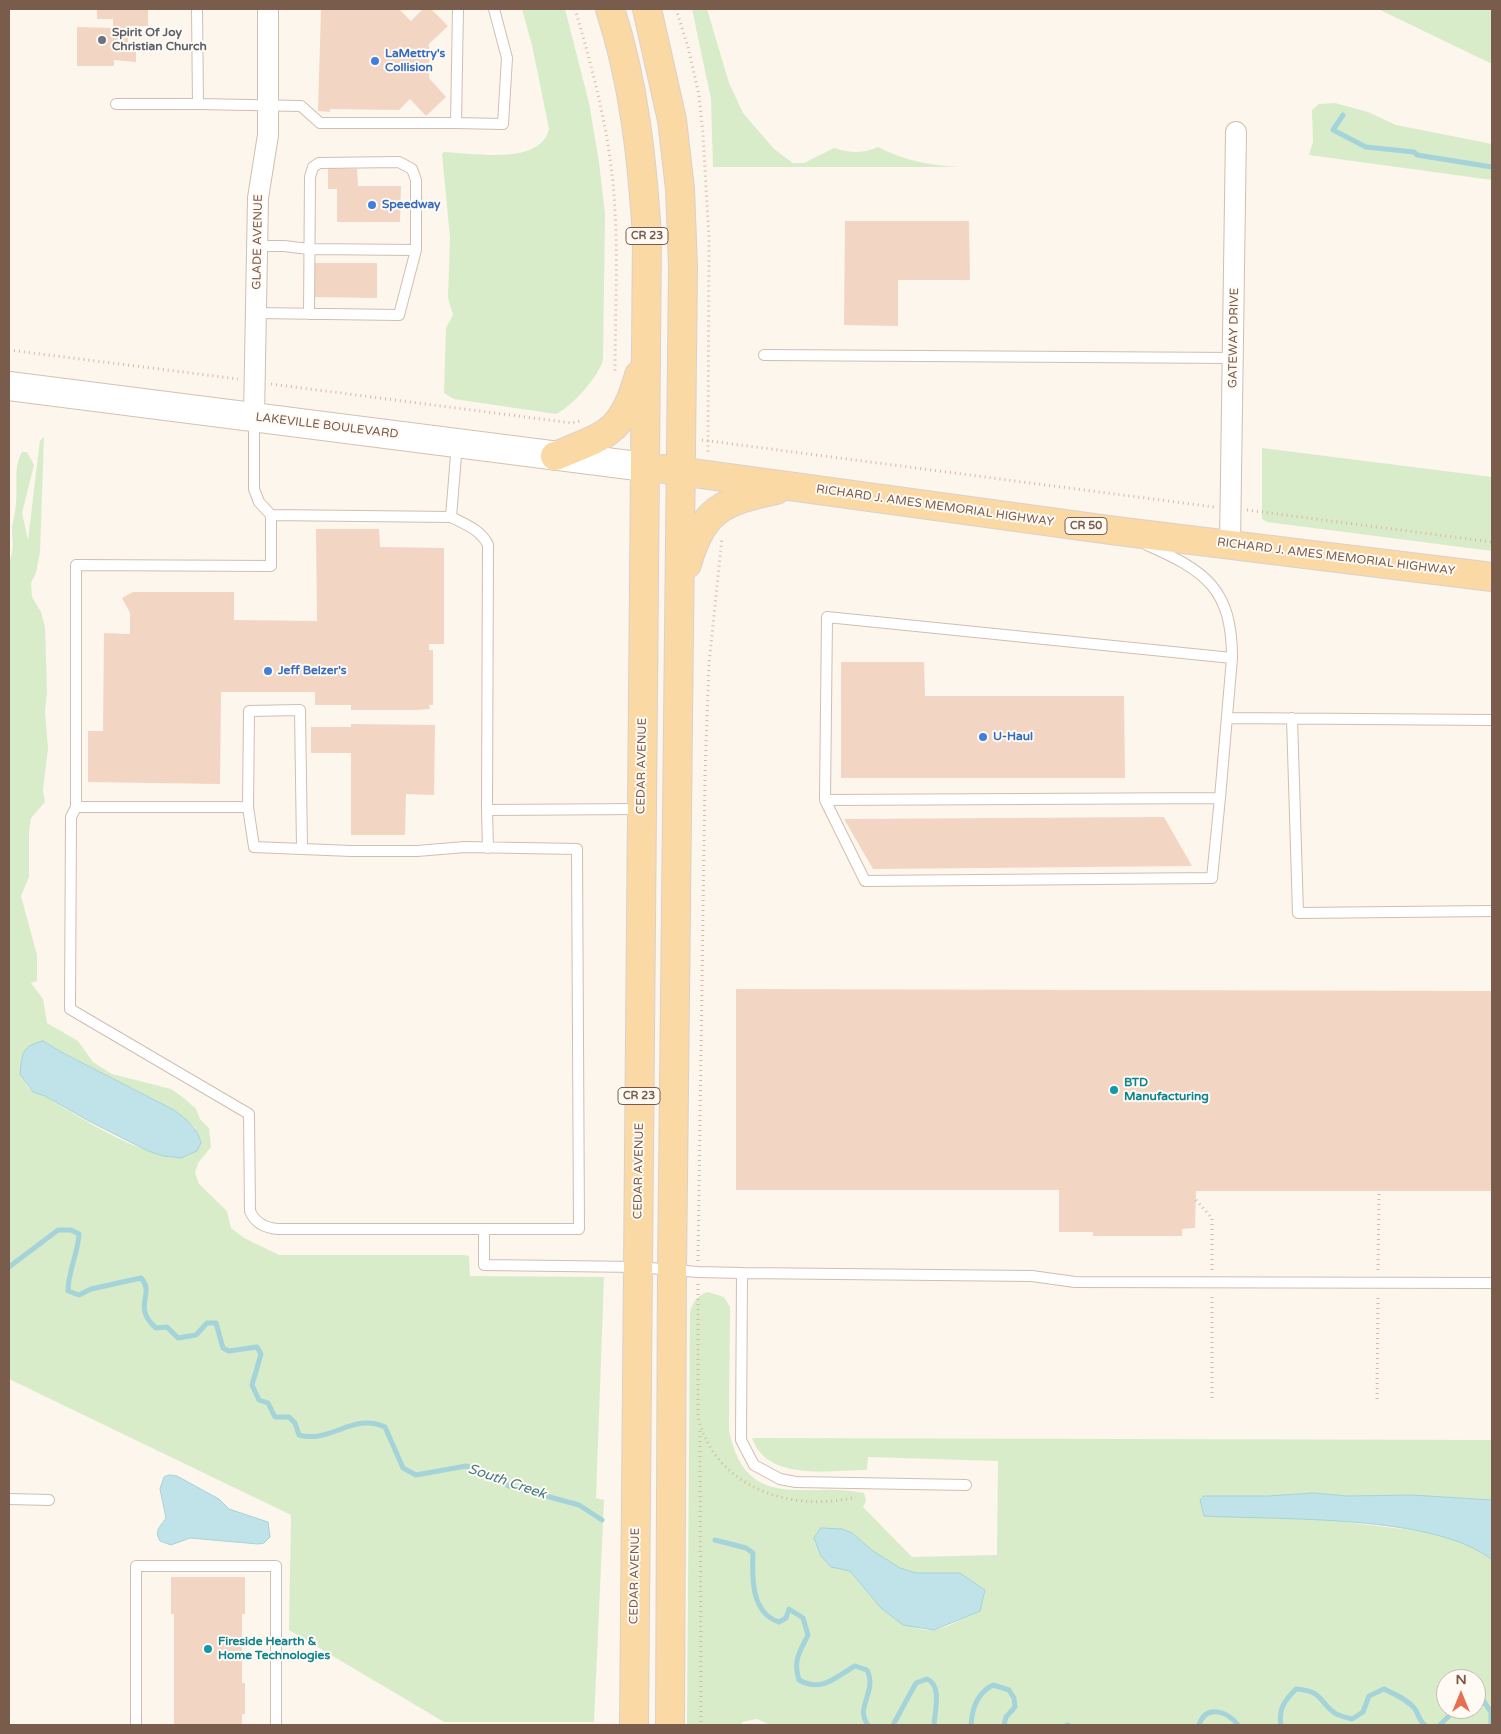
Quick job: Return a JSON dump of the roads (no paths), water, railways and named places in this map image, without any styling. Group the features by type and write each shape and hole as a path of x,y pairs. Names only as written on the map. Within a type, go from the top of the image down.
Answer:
{"main road":[{"name":"CR 23","path":"610,9 632,98 641,156 647,236 645,467"},
{"name":"CR 23","path":"647,9 672,120 680,189 683,267 682,439 693,473 680,590 685,1272 670,1725"},
{"path":"555,456 596,439 614,428 632,402 646,344"},
{"name":"RICHARD J. AMES MEMORIAL HIGHWAY","path":"645,467 1117,531 1492,576"},
{"name":"CEDAR AVENUE","path":"634,1725 645,467"},
{"path":"680,590 694,541 715,511 731,501 793,486"}],"street":[{"name":"GLADE AVENUE","path":"254,417 258,198 267,144 268,9"},
{"name":"GATEWAY DRIVE","path":"1230,544 1236,132"},
{"name":"LAKEVILLE BOULEVARD","path":"9,386 645,467"}],"lane":[{"path":"197,9 198,104"},
{"path":"456,124 458,9"},
{"path":"116,104 301,106 320,123 503,124 508,58 494,9"},
{"path":"256,313 309,314 399,315 416,250 415,173 408,166 399,162 326,161 313,167 310,178 309,314"},
{"path":"257,246 284,246 309,249 416,250"},
{"path":"764,356 1234,358"},
{"path":"254,417 254,489 258,502 271,515 451,517 479,533 488,545 488,848"},
{"path":"451,517 457,443"},
{"path":"271,515 271,566 76,565 76,806 71,817 70,1009 249,1114 250,1211 252,1217 263,1226 278,1228 579,1228 577,849 488,848 352,851 302,847 254,847 248,807 249,711 300,710 302,847"},
{"path":"1117,531 1179,559 1203,575 1218,592 1228,611 1232,634 1232,658 1212,878 865,881 825,800 826,617 1232,658"},
{"path":"1228,718 1492,720"},
{"path":"1292,718 1298,913 1492,911"},
{"path":"825,800 1220,798"},
{"path":"76,806 248,807"},
{"path":"487,810 642,809"},
{"path":"484,1228 484,1265 638,1267 685,1272 1032,1276 1075,1282 1492,1283"},
{"path":"742,1273 741,1440 754,1465 780,1479 796,1482 966,1485"},
{"path":"9,1499 49,1500"},
{"path":"136,1725 136,1566 276,1566 276,1725"}],"water":[{"path":"43,1041 174,1110 197,1132 201,1143 197,1151 181,1158 163,1156 148,1151 45,1096 33,1092 20,1074 21,1061 27,1048"},
{"path":"170,1475 177,1476 219,1499 229,1509 268,1522 270,1537 264,1543 258,1544 190,1538 171,1545 160,1541 158,1531 166,1518 160,1489 164,1477"},
{"path":"1314,1493 1347,1496 1412,1495 1492,1500 1492,1560 1467,1545 1434,1534 1396,1527 1355,1522 1204,1516 1200,1500 1204,1496 1267,1496"},
{"path":"821,1528 842,1529 852,1533 873,1551 900,1568 916,1573 960,1573 985,1590 980,1611 934,1630 903,1625 881,1608 850,1571 831,1567 821,1556 814,1538"}],"waterway":[{"path":"1343,115 1333,130 1366,147 1414,152 1417,155 1492,167"},
{"name":"South Creek","path":"9,1267 58,1230 71,1230 79,1234 68,1291 79,1295 91,1289 141,1278 146,1289 145,1313 156,1328 167,1327 178,1338 196,1335 207,1323 216,1323 223,1348 229,1351 257,1347 261,1354 252,1385 259,1400 268,1403 275,1417 289,1417 295,1423 299,1435 310,1437 352,1425 374,1423 385,1427 403,1468 416,1475 466,1466 485,1472 509,1486 579,1505 602,1520"},
{"name":"South Creek","path":"715,1540 746,1548 753,1553 753,1583 758,1603 763,1611 779,1622 786,1618 789,1609 803,1618 808,1635 797,1662 799,1680 807,1684 822,1684 835,1679 855,1666 867,1670 870,1685 863,1712 868,1725"},
{"name":"South Creek","path":"893,1725 916,1683 927,1679 932,1682 936,1692 934,1725"},
{"name":"South Creek","path":"971,1725 976,1702 983,1692 993,1685 1009,1690 1014,1698 1015,1707 1006,1717 1004,1725"},
{"name":"South Creek","path":"1281,1725 1280,1719 1283,1705 1296,1689 1312,1692 1330,1710 1352,1719 1363,1712 1369,1696 1384,1689 1412,1705 1421,1722 1425,1725"},
{"name":"South Creek","path":"1486,1704 1491,1712 1491,1725"},
{"name":"South Creek","path":"1199,1725 1202,1718 1212,1712 1223,1713 1238,1725"},
{"name":"South Creek","path":"1440,1725 1446,1719"}],"place":[{"name":"Spirit Of Joy Christian Church","path":"102,40"},
{"name":"LaMettry's Collision","path":"375,61"},
{"name":"Speedway","path":"372,205"},
{"name":"Jeff Belzer's","path":"268,671"},
{"name":"U-Haul","path":"983,737"},
{"name":"BTD Manufacturing","path":"1114,1090"},
{"name":"Fireside Hearth & Home Technologies","path":"208,1649"}]}
